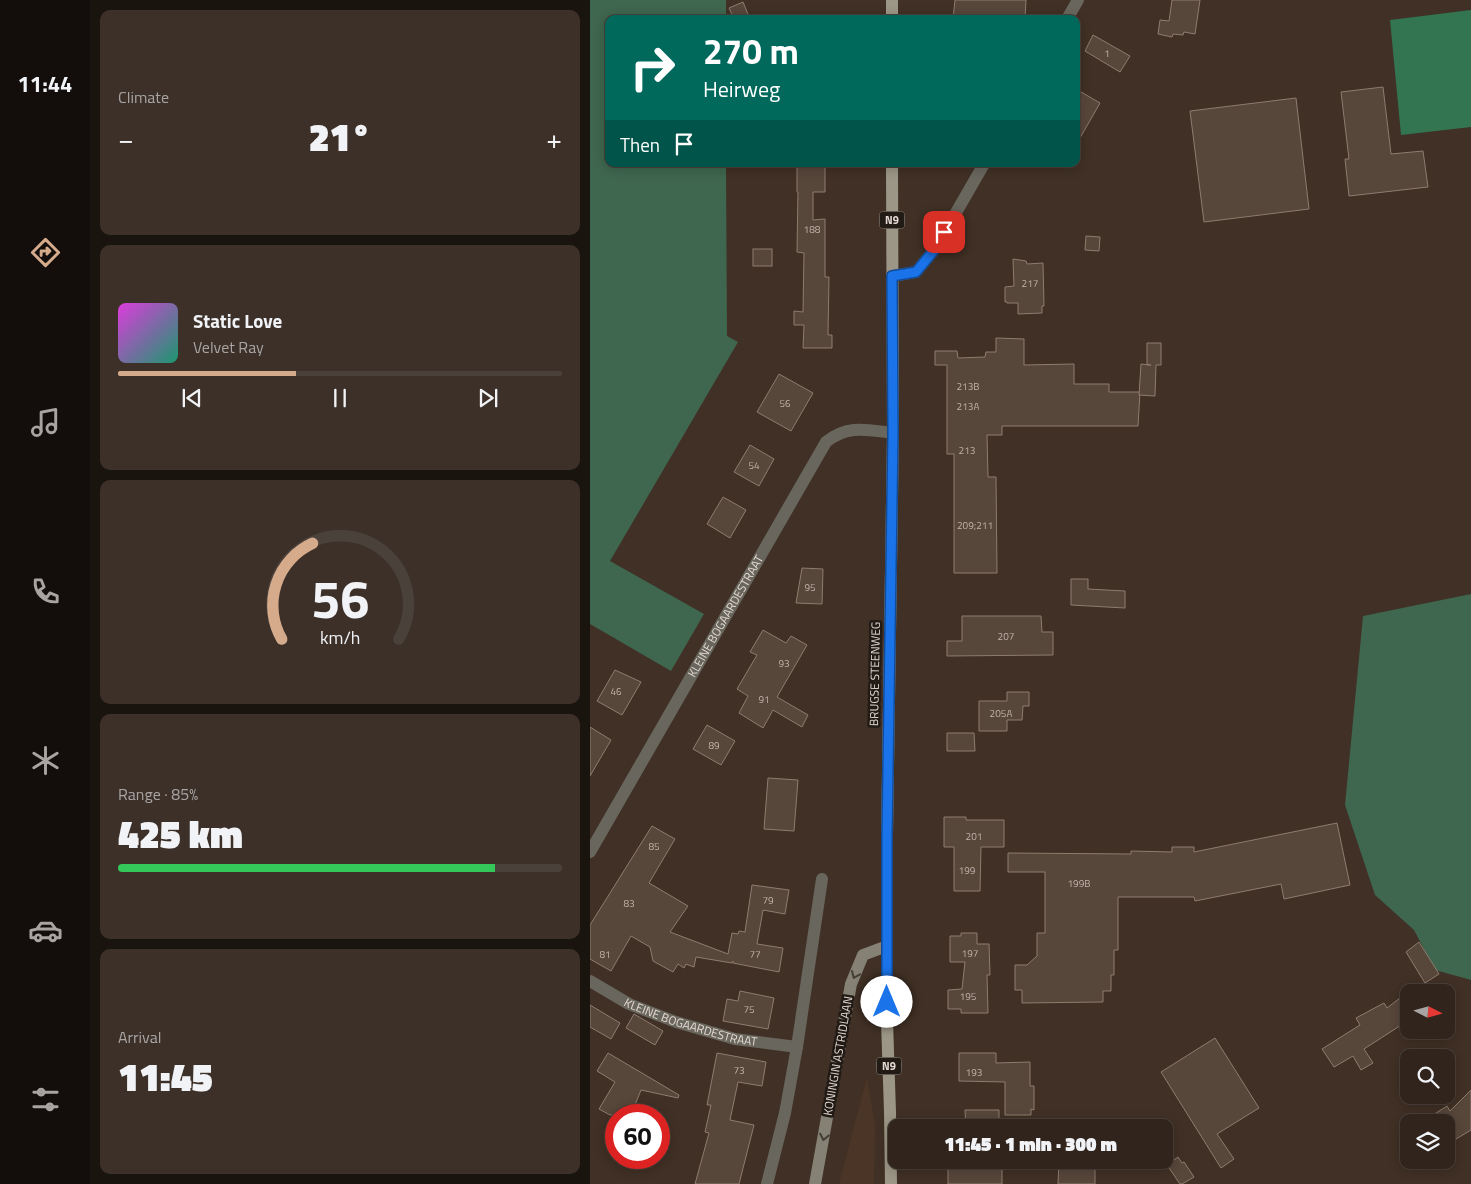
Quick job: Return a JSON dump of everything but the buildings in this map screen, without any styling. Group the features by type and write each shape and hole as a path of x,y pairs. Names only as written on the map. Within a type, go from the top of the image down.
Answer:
{"main road":[{"path":"892,0 892,15"},
{"name":"BRUGSE STEENWEG","path":"891,1184 887,1021 887,836 893,433 892,167"},
{"name":"KONINGIN ASTRIDLAAN","path":"815,1184 851,984 863,955 887,946"}],"street":[{"path":"1069,15 1078,0"},
{"path":"892,276 916,272 935,249 982,167"},
{"name":"KLEINE BOGAARDESTRAAT","path":"590,852 826,442 837,433 851,430 893,433"},
{"path":"767,1184 785,1113 797,1047 822,879"},
{"name":"KLEINE BOGAARDESTRAAT","path":"590,981 629,1004 676,1022 735,1039 797,1047"}],"shaded area":[{"path":"867,1077 875,1125 874,1184 839,1184"}],"green space":[{"path":"590,0 726,0 726,15 605,15 605,167 726,167 727,336 738,342 610,561 704,614 671,671 590,624"},
{"path":"1471,10 1471,127 1401,135 1390,20"},
{"path":"1471,594 1471,980 1435,970 1414,930 1375,895 1345,805 1363,616"}],"route":[{"path":"887,1002 887,836 893,433 892,276 916,272 935,249 944,232"}]}
